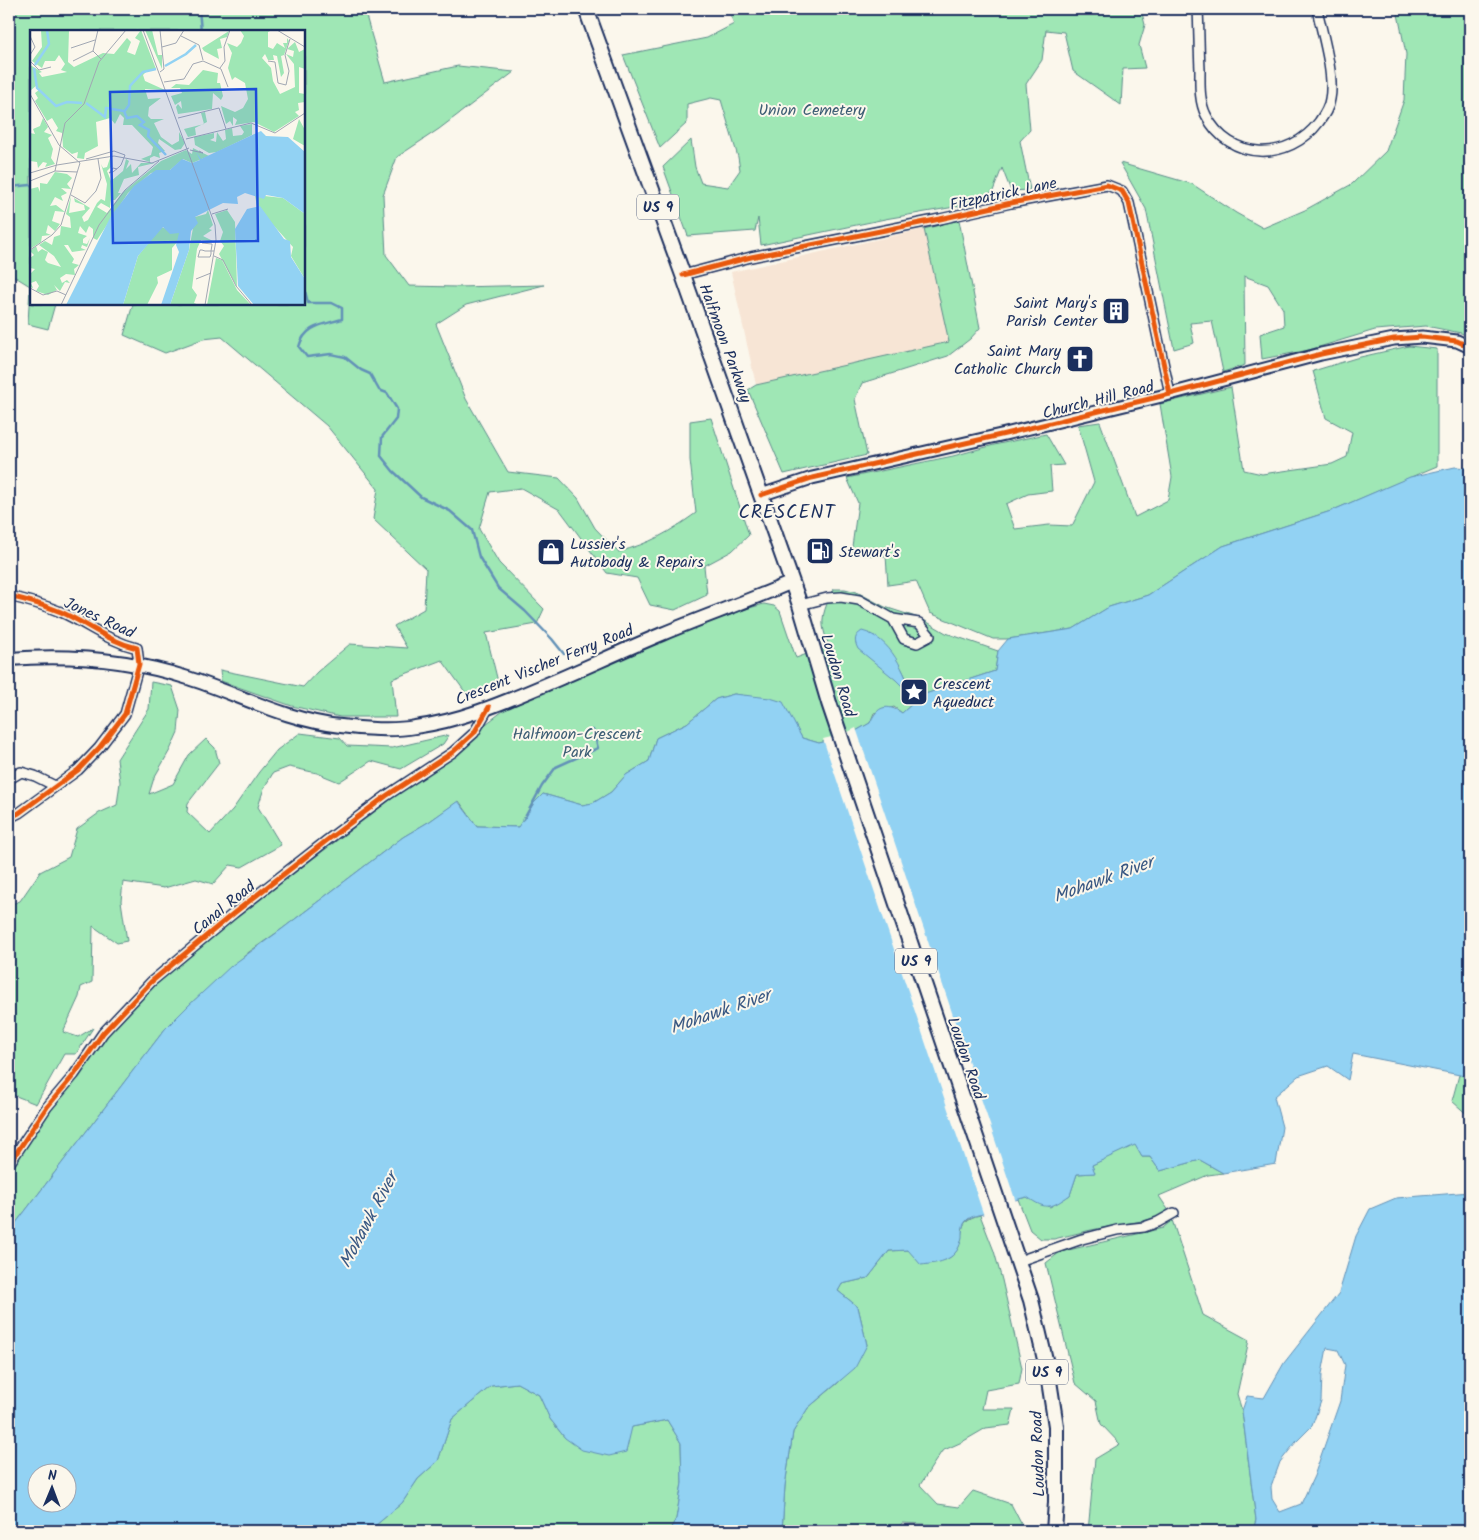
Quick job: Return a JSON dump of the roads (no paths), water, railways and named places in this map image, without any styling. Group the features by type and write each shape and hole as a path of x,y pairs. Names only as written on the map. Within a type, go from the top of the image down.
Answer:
{"main road":[{"name":"Halfmoon Parkway","path":"586,9 800,605"},
{"name":"Crescent Vischer Ferry Road","path":"9,659 76,657 139,664 188,678 296,718 340,726 413,728 442,722 489,708 662,634 792,582"},
{"name":"Loudon Road","path":"800,605 829,703 1031,1300 1047,1368 1056,1426 1054,1531"}],"street":[{"path":"1198,9 1201,93 1206,115 1217,131 1228,140 1239,146 1261,152 1288,147 1309,134 1326,113 1332,81 1317,9"},
{"name":"Fitzpatrick Lane","path":"683,276 751,257 940,220 1011,203 1107,184 1122,190 1130,203 1170,394"},
{"name":"Church Hill Road","path":"761,495 812,478 1170,394 1321,354 1394,339 1422,337 1457,341 1470,347"},
{"name":"Jones Road","path":"9,596 28,600 60,612 114,641 137,648 139,664"},
{"path":"800,605 827,598 859,600 892,618"},
{"path":"9,818 19,813 78,770 100,748 125,714 139,664"},
{"name":"Canal Road","path":"9,1164 47,1107 74,1075 103,1034 151,982 234,913 326,841 386,796 453,752 474,733 489,708"},
{"path":"9,779 21,772 35,776 55,786"},
{"path":"1019,1261 1082,1239 1117,1230 1144,1227 1174,1214"}],"water":[{"name":"Mohawk River","path":"1455,467 1470,468 1470,1077 1353,1054 1348,1080 1328,1066 1298,1076 1274,1097 1282,1127 1276,1164 1223,1173 1200,1160 1160,1171 1150,1157 1142,1157 1135,1145 1092,1165 1095,1173 1077,1174 1070,1195 1058,1203 1044,1206 1027,1197 1021,1198 970,1218 963,1225 962,1237 957,1251 947,1259 921,1265 908,1250 889,1251 868,1278 842,1284 838,1291 858,1307 867,1345 855,1368 808,1408 793,1432 785,1486 782,1531 669,1531 676,1519 682,1483 681,1443 667,1420 632,1427 626,1452 609,1456 582,1450 565,1438 550,1419 539,1395 517,1383 491,1386 452,1419 438,1461 418,1479 402,1503 369,1531 9,1531 9,1232 165,1029 231,966 403,837 458,801 477,826 518,827 534,803 543,794 582,805 593,803 611,792 626,775 649,761 656,738 687,723 716,699 734,694 770,698 783,702 802,738 819,743 845,737 870,723 876,713 883,708 892,708 902,713 912,704 908,692 858,649 856,639 857,635 862,631 872,635 889,648 901,667 913,698 995,671 998,651 1008,639 1073,629 1109,607 1148,595 1223,546 1331,511 1410,477"},
{"path":"1470,1192 1470,1531 1253,1531 1256,1520 1242,1411 1247,1396 1264,1398 1284,1363 1339,1293 1356,1236 1370,1209 1396,1198","holes":["1327,1348 1338,1350 1345,1365 1340,1401 1314,1476 1301,1504 1280,1512 1272,1499 1271,1487 1280,1462 1312,1426 1321,1401 1322,1374"]}],"waterway":[{"path":"199,9 201,30"},
{"path":"9,187 30,185"},
{"path":"305,291 308,303 332,303 342,308 342,319 310,330 299,347 307,357 331,354 345,357 361,370 370,374 379,390 387,393 397,409 396,419 382,437 381,456 393,471 421,497 450,511 472,530 479,557 498,588 525,611 564,654"},
{"path":"524,819 542,786 556,767 598,748 593,730"}],"place":[{"name":"Saint Mary's Parish Center","path":"1116,311"},
{"name":"Saint Mary Catholic Church","path":"1080,359"},
{"name":"Stewart's","path":"820,551"},
{"name":"Lussier's Autobody & Repairs","path":"551,552"},
{"name":"Crescent Aqueduct","path":"914,692"}],"district":[{"name":"CRESCENT","path":"787,511"}],"park label":[{"name":"Union Cemetery","path":"812,109"},
{"name":"Halfmoon-Crescent Park","path":"577,742"}]}
